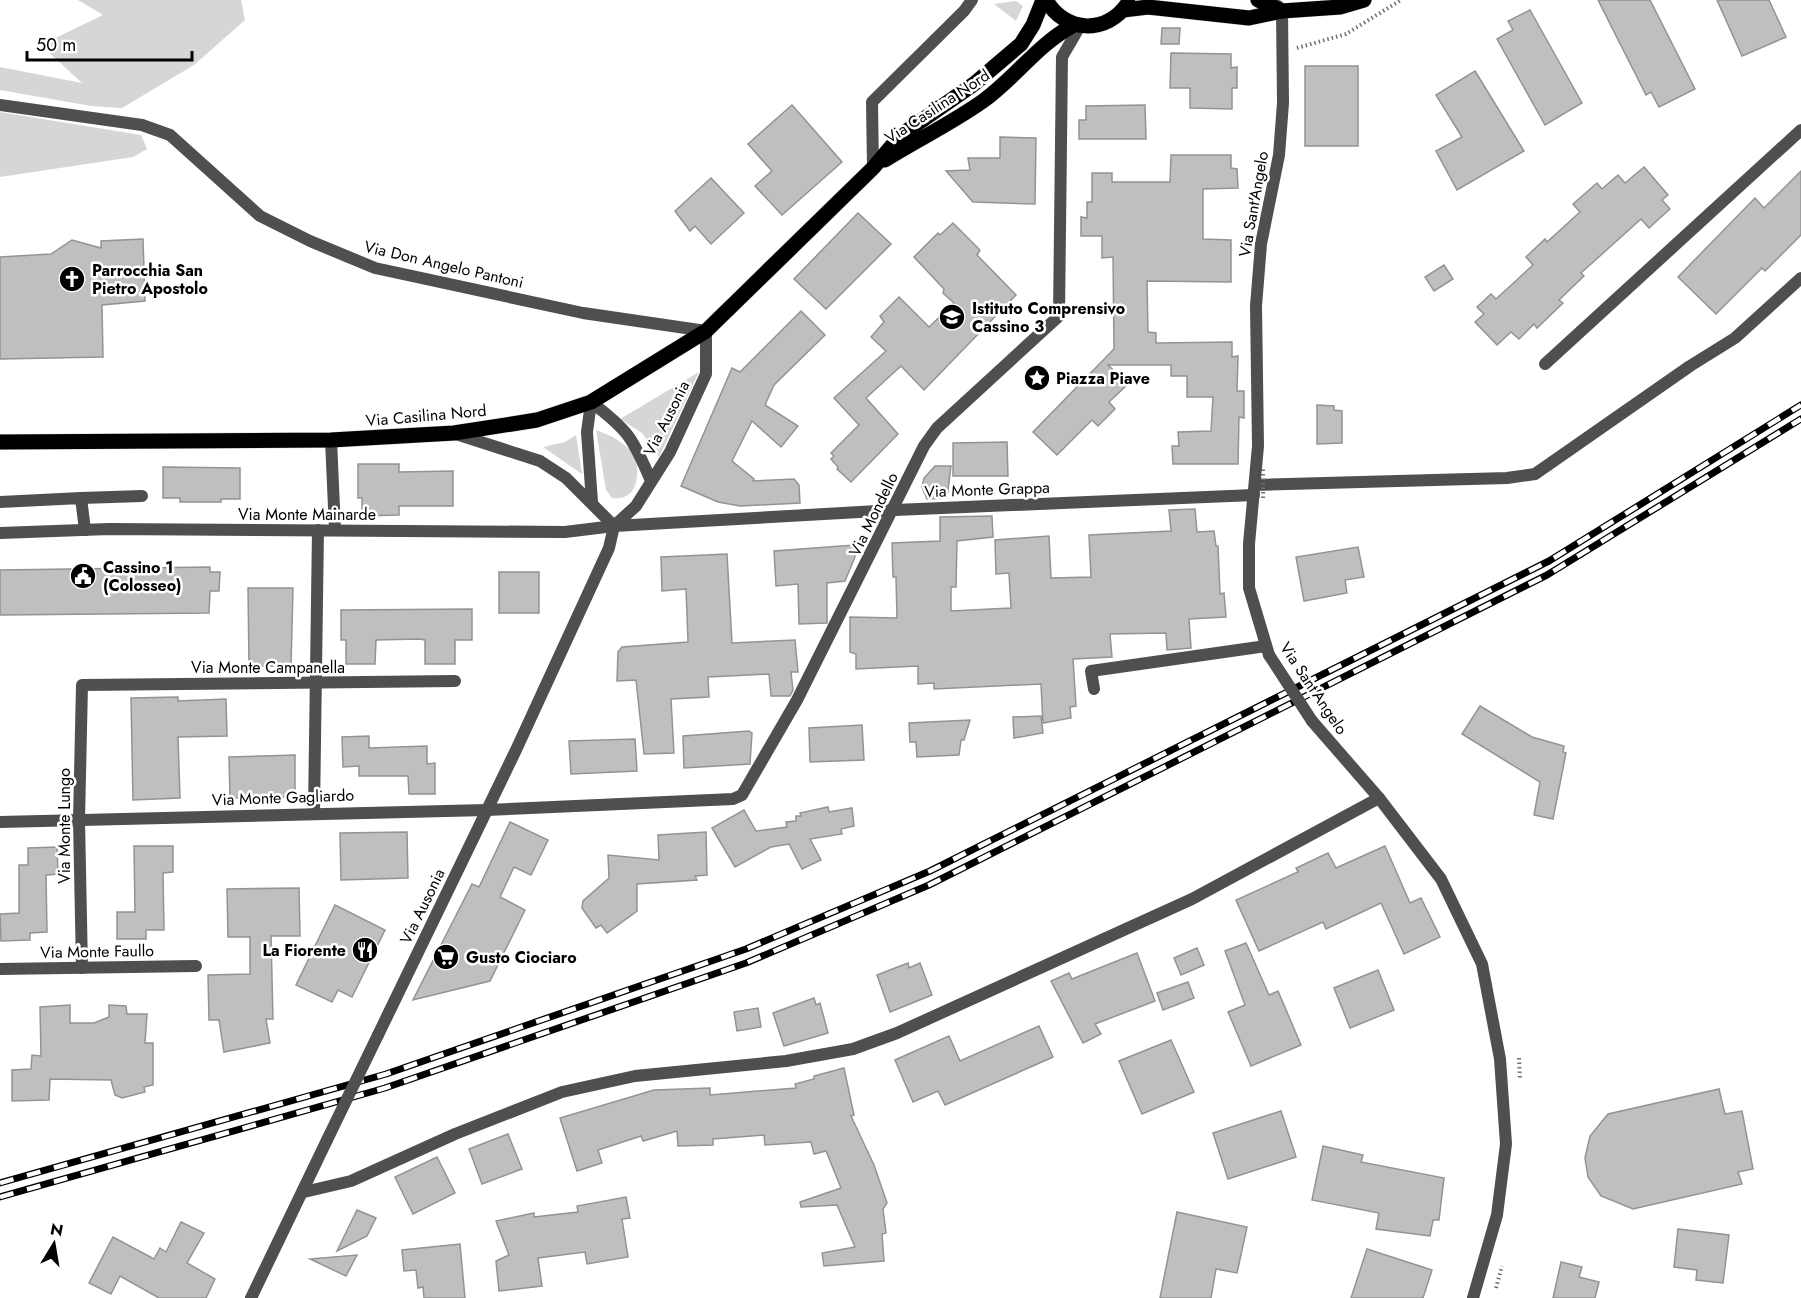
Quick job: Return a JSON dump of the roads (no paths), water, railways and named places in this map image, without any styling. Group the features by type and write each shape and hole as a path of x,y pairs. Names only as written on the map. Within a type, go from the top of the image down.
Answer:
{"main road":[{"name":"Via Casilina Nord","path":"0,442 332,440 454,433 537,420 591,402 706,331 873,168 901,135 974,84 1021,44 1033,25 1044,0"},
{"path":"1044,0 1061,19 1077,26 1104,24 1126,5 1249,18 1277,6"},
{"path":"1258,0 1277,6 1340,7 1364,0"},
{"name":"Via Casilina Nord","path":"873,168 983,101 1020,71 1053,37 1077,26"}],"street":[{"path":"873,168 872,102 964,11 972,0"},
{"name":"Via Sant'Angelo","path":"1277,6 1283,103 1279,155 1261,244 1256,306 1257,493 1249,544 1249,588 1267,650 1312,721 1379,798 1441,879 1482,964 1500,1059 1506,1144 1497,1215 1473,1298"},
{"name":"Via Mondello","path":"488,810 733,799 742,795 797,700 895,510 924,446 937,428 1059,316 1062,57 1077,26"},
{"name":"Via Don Angelo Pantoni","path":"0,105 142,125 170,135 260,216 310,242 375,268 583,313 706,331"},
{"path":"1545,364 1801,130"},
{"name":"Via Monte Grappa","path":"614,526 1257,493 1507,478 1535,474 1735,338 1801,278"},
{"name":"Via Ausonia","path":"251,1298 488,810 609,548 614,526 636,506 670,452 706,374 706,331"},
{"path":"591,402 586,432 592,502"},
{"name":"Via Ausonia","path":"591,402 621,425 637,447 651,481"},
{"path":"454,433 540,460 566,478 614,526"},
{"path":"332,440 335,530"},
{"path":"0,502 142,496"},
{"path":"81,498 85,530"},
{"name":"Via Monte Mainarde","path":"0,533 85,530 565,531 614,526"},
{"path":"314,812 318,530"},
{"path":"1094,689 1090,671 1267,650"},
{"name":"Via Monte Campanella","path":"82,684 317,684 455,681"},
{"name":"Via Monte Lungo","path":"82,684 79,820 82,968"},
{"path":"304,1192 351,1181 456,1134 562,1092 635,1076 786,1061 853,1049 875,1041 1192,899 1379,798"},
{"name":"Via Monte Gagliardo","path":"0,822 314,812 488,810"},
{"name":"Via Monte Faullo","path":"0,969 195,966"}],"railway":[{"path":"0,1183 386,1074 746,949 930,871 1549,561 1801,405"},
{"path":"0,1197 385,1088 746,963 929,885 1547,575 1801,419"}],"place":[{"name":"Parrocchia San Pietro Apostolo","path":"72,279"},
{"name":"Istituto Comprensivo Cassino 3","path":"952,317"},
{"name":"Piazza Piave","path":"1037,378"},
{"name":"Cassino 1 (Colosseo)","path":"83,576"},
{"name":"La Fiorente","path":"365,950"},
{"name":"Gusto Ciociaro","path":"446,957"}]}
